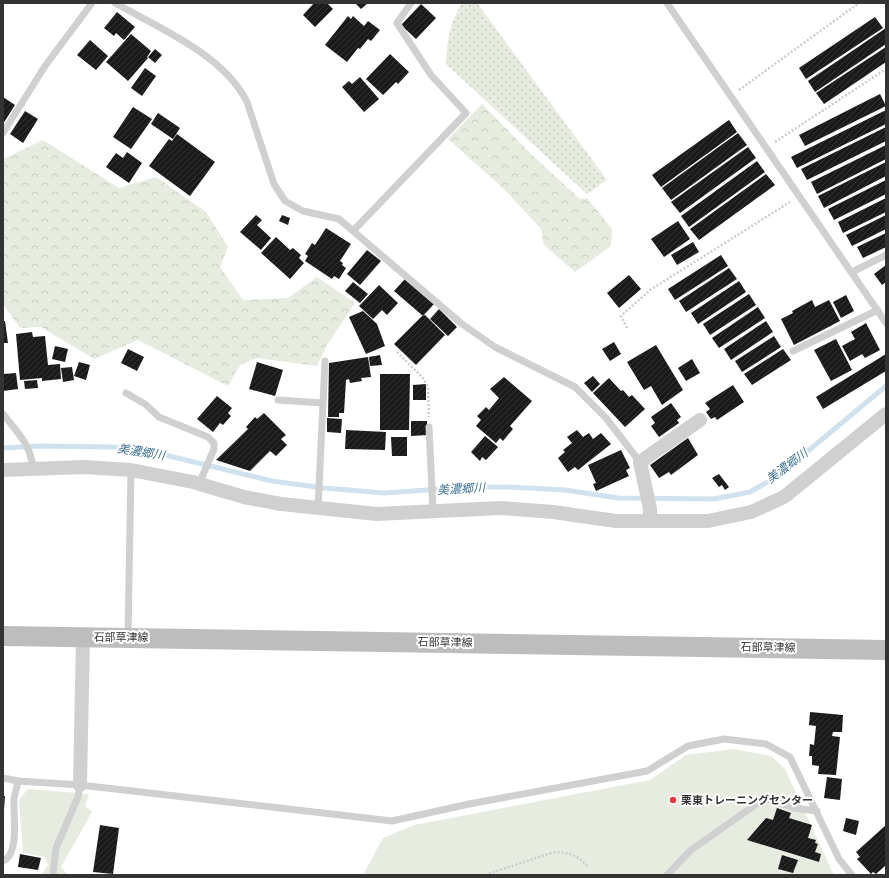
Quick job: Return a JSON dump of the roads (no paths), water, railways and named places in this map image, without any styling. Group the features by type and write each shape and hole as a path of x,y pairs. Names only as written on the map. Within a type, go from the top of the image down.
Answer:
{"main road":[{"name":"石部草津線","path":"3,636 886,650"}],"street":[{"path":"3,470 84,467 131,470 202,478 244,497 281,504 318,504 377,514 433,506 501,508 553,512 616,521 650,515 708,520 751,512 784,497 886,414"},
{"path":"650,515 640,462 700,420"},
{"path":"80,785 83,637"}],"lane":[{"path":"3,133 45,66 92,3"},
{"path":"115,3 201,52 224,71 242,91 248,102 274,184 284,201 303,211 339,219 354,230 468,328 496,347 575,387 606,418 640,462"},
{"path":"354,230 466,113 431,75 397,23 411,3"},
{"path":"667,3 886,322"},
{"path":"852,272 886,255"},
{"path":"793,351 878,310"},
{"path":"318,504 325,362"},
{"path":"126,393 145,404 159,417 208,437 214,443 214,449 202,478"},
{"path":"278,400 322,403"},
{"path":"3,414 32,454 33,469"},
{"path":"429,427 433,506"},
{"path":"128,637 131,470"},
{"path":"3,778 18,781 80,785 392,821 476,803 647,771 688,746 724,739 766,744 790,757 839,858 852,875"},
{"path":"3,861 11,852 14,842 14,799 18,781"},
{"path":"53,875 56,848 78,797 80,785"},
{"path":"667,875 691,850 765,798 794,808 817,811"}],"waterway":[{"name":"美濃郷川","path":"3,448 40,446 112,447 153,452 272,481 324,488 385,493 468,487 510,487 565,490 618,498 714,499 750,492 778,476 886,386"}],"place":[{"name":"栗東トレーニングセンター","path":"673,800"}]}
